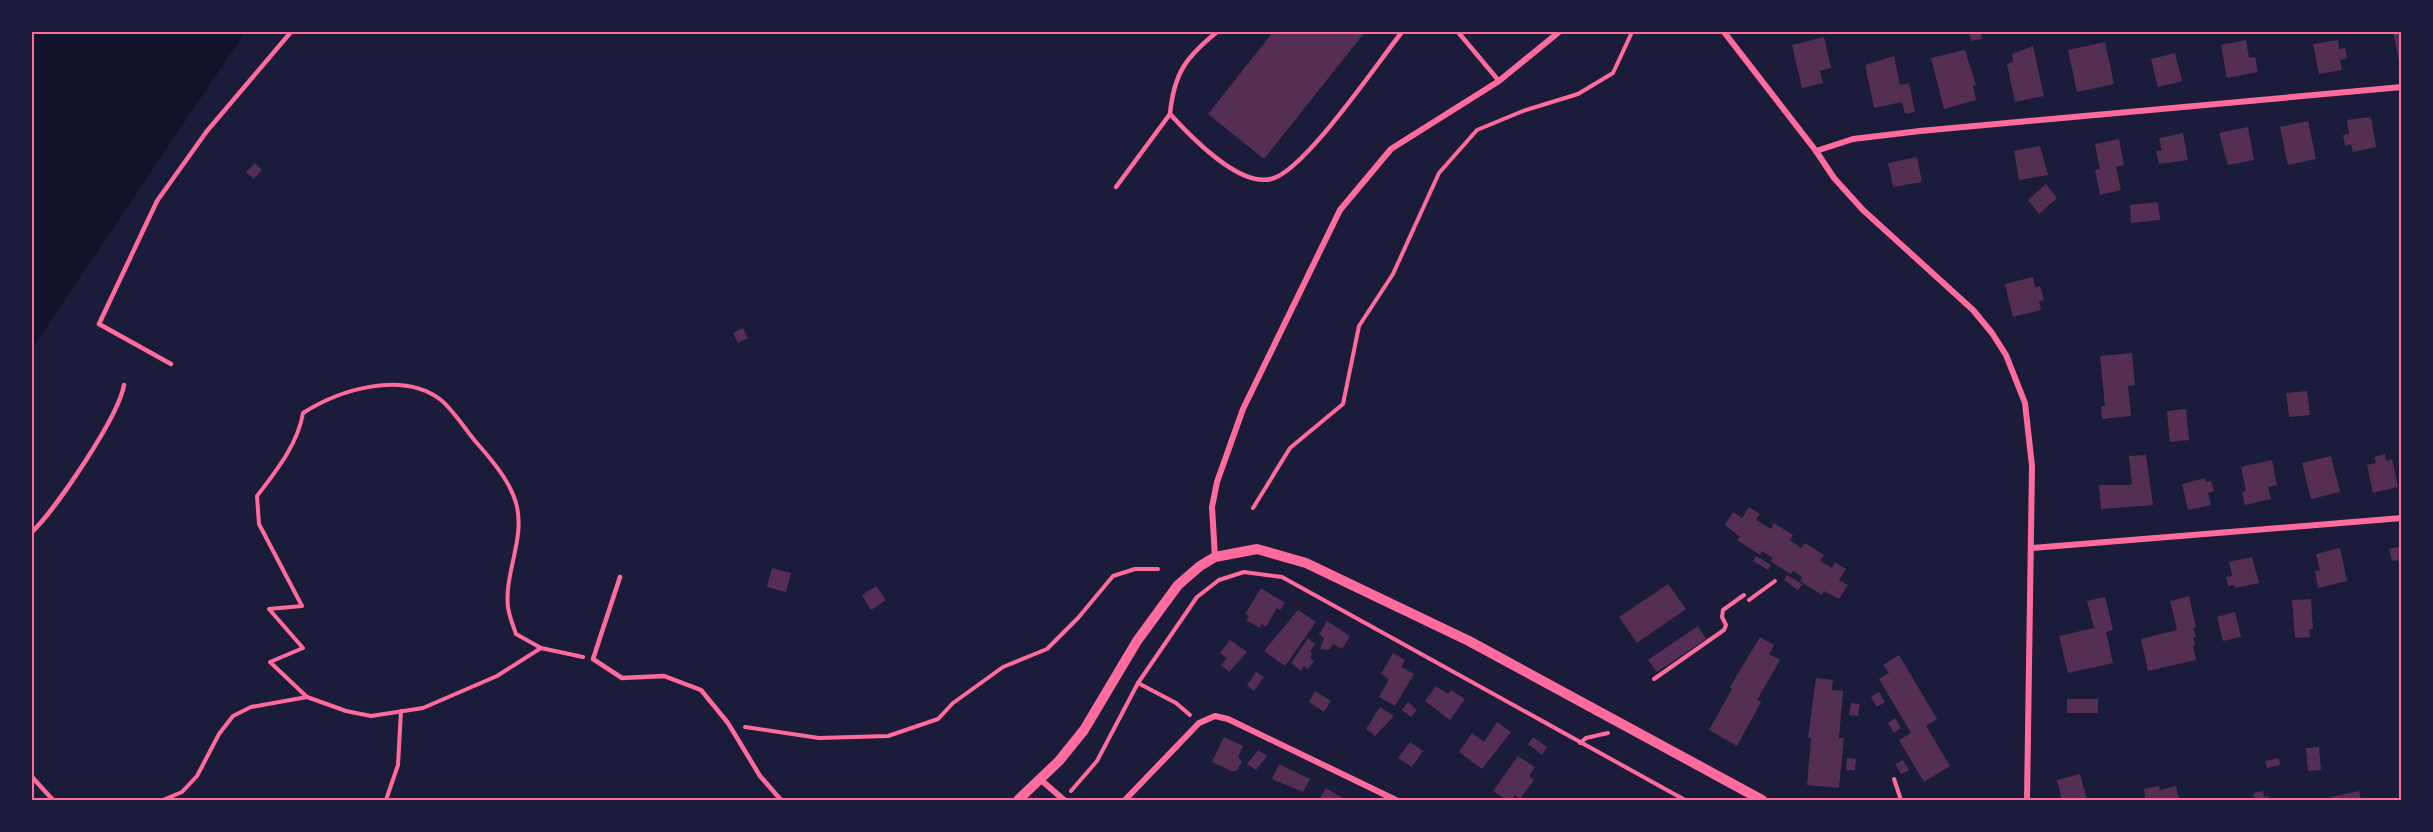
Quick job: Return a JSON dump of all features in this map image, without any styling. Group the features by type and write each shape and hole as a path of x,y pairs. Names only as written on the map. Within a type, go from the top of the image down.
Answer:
{"street":[{"path":"1215,557 1212,507 1217,482 1243,409 1340,210 1391,149 1499,81 1560,32"},
{"path":"1724,32 1816,151 1834,178 1863,210 1973,310 2006,355 2025,403 2030,429 2032,548 2026,801"},
{"path":"1816,151 1853,139 1920,130 2402,87"},
{"path":"2032,548 2402,518"},
{"path":"1018,801 1041,780 1084,730 1137,641 1171,593 1192,572 1215,557 1257,549 1306,563 1469,641 1762,801"},
{"path":"1125,801 1199,723 1215,716 1228,719 1396,801"},
{"path":"1041,780 1064,800"}],"lane":[{"path":"171,364 99,324 157,201 207,131 291,32"},
{"path":"1116,187 1170,114 1172,87 1193,52 1217,32"},
{"path":"1170,114 1193,140 1244,177 1271,179 1295,165 1314,144 1402,32"},
{"path":"1458,32 1499,81"},
{"path":"32,532 50,512 83,465 122,398 124,385"},
{"path":"620,576 593,659 622,678 664,676 701,690 729,725 760,776 781,801"},
{"path":"32,777 53,801"}],"path":[{"path":"1253,508 1290,448 1343,404 1359,326 1394,274 1439,173 1477,130 1523,111 1578,94 1613,73 1632,32"},
{"path":"541,648 497,676 423,708 371,716 346,711 307,697 270,662 303,648 269,609 303,606 259,524 257,496 279,466 301,427 303,413 320,402 341,394 388,385 431,395 441,401 486,453 511,490 517,505 517,548 508,591 508,608 516,633 541,648 593,659"},
{"path":"729,725 819,738 888,736 938,720 953,703 1003,667 1047,649 1078,618 1113,576 1135,569 1158,569"},
{"path":"1064,800 1097,761 1138,683 1172,631 1206,588 1227,576 1244,572 1267,573 1282,577 1684,801"},
{"path":"1749,600 1775,581"},
{"path":"1654,679 1724,630 1726,625 1722,617 1723,610 1744,595"},
{"path":"1138,683 1176,703 1199,723"},
{"path":"163,801 182,792 198,776 219,734 233,716 251,707 307,697"},
{"path":"386,801 398,765 401,711"},
{"path":"1580,743 1586,738 1609,733"},
{"path":"1894,779 1901,801"}],"shaded area":[{"path":"32,32 245,32 32,349"}],"building":[{"path":"1273,32 1365,32 1264,159 1208,114"},
{"path":"1969,32 1981,32 1982,39 1971,41"},
{"path":"2393,32 2402,32 2402,65 2400,65"},
{"path":"1824,37 1831,68 1820,71 1823,83 1802,88 1792,45"},
{"path":"2246,40 2249,58 2255,57 2258,72 2227,78 2221,45"},
{"path":"2338,40 2339,49 2345,48 2347,58 2340,60 2342,70 2319,74 2313,44"},
{"path":"2105,42 2114,84 2077,92 2068,50"},
{"path":"2033,46 2044,96 2015,102 2007,64 2013,62 2012,54"},
{"path":"1965,50 1976,85 1973,86 1976,100 1944,109 1931,58"},
{"path":"2175,53 2182,81 2158,87 2151,59"},
{"path":"1894,56 1900,85 1909,83 1915,112 1905,114 1902,102 1874,108 1865,65"},
{"path":"2371,117 2376,147 2353,152 2351,144 2345,146 2343,135 2349,134 2347,120"},
{"path":"2308,121 2316,159 2288,165 2280,127"},
{"path":"2248,127 2254,160 2228,165 2219,133"},
{"path":"2183,133 2188,160 2159,164 2156,151 2162,150 2159,138"},
{"path":"2119,139 2124,165 2116,167 2121,190 2100,195 2095,170 2100,169 2095,144"},
{"path":"2040,146 2048,175 2019,180 2014,151"},
{"path":"1917,157 1922,182 1893,187 1888,163"},
{"path":"255,163 262,170 254,179 246,172"},
{"path":"2046,184 2057,198 2039,214 2028,200"},
{"path":"2158,202 2160,220 2131,223 2130,205"},
{"path":"2033,277 2035,287 2040,286 2044,300 2039,301 2041,310 2013,317 2005,284"},
{"path":"743,328 748,338 738,343 733,333"},
{"path":"2132,353 2135,385 2128,386 2131,416 2102,419 2101,406 2105,406 2100,356"},
{"path":"2307,391 2310,415 2289,417 2286,393"},
{"path":"2186,409 2189,440 2170,442 2167,411"},
{"path":"2385,454 2386,461 2392,459 2398,487 2373,493 2367,465 2376,463 2374,457"},
{"path":"2146,455 2153,505 2101,509 2099,485 2132,485 2129,456"},
{"path":"2331,456 2340,492 2311,499 2302,463"},
{"path":"2272,460 2277,485 2268,487 2271,499 2245,505 2242,492 2246,491 2241,467"},
{"path":"2205,478 2206,482 2211,481 2214,491 2208,493 2211,505 2188,510 2182,484"},
{"path":"1749,507 1760,514 1756,520 1771,529 1774,523 1793,535 1790,540 1801,548 1805,543 1824,555 1820,561 1832,568 1835,562 1846,569 1839,580 1848,585 1839,599 1824,591 1822,595 1800,581 1802,577 1793,571 1791,574 1770,561 1773,558 1762,551 1760,555 1737,540 1740,537 1725,525 1733,512 1742,518"},
{"path":"2402,546 2401,570 2398,560 2392,561 2389,549"},
{"path":"2340,548 2347,581 2318,588 2315,571 2320,570 2316,554"},
{"path":"1756,556 1771,565 1768,570 1753,561"},
{"path":"2252,557 2259,583 2235,588 2234,585 2228,586 2226,577 2232,576 2229,562"},
{"path":"772,568 791,573 786,592 767,587"},
{"path":"1787,575 1802,584 1798,590 1784,580"},
{"path":"1668,584 1686,609 1637,643 1619,617"},
{"path":"876,586 886,600 871,610 862,595"},
{"path":"1261,588 1285,603 1280,610 1277,608 1266,627 1262,624 1260,628 1246,620 1249,616 1245,614"},
{"path":"2189,596 2196,627 2193,628 2196,637 2193,637 2195,645 2193,646 2196,660 2148,671 2141,639 2177,630 2170,601"},
{"path":"2105,597 2113,630 2106,632 2113,663 2068,673 2059,636 2094,628 2087,601"},
{"path":"2311,599 2313,629 2309,629 2310,637 2295,638 2292,600"},
{"path":"1298,610 1316,622 1285,666 1264,651"},
{"path":"2235,612 2241,637 2223,641 2217,617"},
{"path":"1327,621 1350,636 1342,649 1333,644 1329,650 1320,649 1324,638 1319,634"},
{"path":"1698,626 1706,639 1657,672 1648,660"},
{"path":"1760,637 1774,645 1769,654 1780,660 1757,700 1761,702 1737,746 1709,730 1732,689 1730,687"},
{"path":"1308,638 1315,644 1310,652 1312,654 1310,658 1314,661 1308,669 1304,666 1301,671 1291,663"},
{"path":"1230,640 1247,652 1229,672 1221,665 1227,658 1220,653"},
{"path":"1393,653 1405,660 1401,667 1414,674 1395,706 1379,697 1389,679 1381,674"},
{"path":"1899,655 1937,719 1926,726 1950,766 1924,782 1899,740 1911,733 1879,679 1889,673 1883,665"},
{"path":"1256,672 1264,677 1254,691 1247,685"},
{"path":"1816,678 1833,680 1832,690 1843,691 1839,738 1844,738 1839,788 1807,785 1811,738 1808,738"},
{"path":"1436,686 1448,694 1451,690 1465,699 1450,720 1425,701"},
{"path":"1315,691 1331,701 1324,712 1309,702"},
{"path":"1879,692 1885,702 1877,707 1871,697"},
{"path":"2067,699 2098,699 2098,713 2067,713"},
{"path":"1408,702 1417,710 1411,717 1402,710"},
{"path":"1851,703 1860,704 1858,716 1849,715"},
{"path":"1380,707 1394,716 1375,736 1366,729"},
{"path":"1895,718 1901,728 1894,733 1888,723"},
{"path":"1497,722 1511,732 1482,769 1459,752 1472,733 1484,742"},
{"path":"1224,737 1243,746 1238,757 1242,762 1236,771 1212,762"},
{"path":"1533,737 1547,747 1542,755 1528,744"},
{"path":"1410,742 1423,751 1412,767 1398,758"},
{"path":"2319,747 2321,770 2308,771 2306,748"},
{"path":"1258,750 1267,756 1256,770 1247,764"},
{"path":"1518,756 1535,767 1529,776 1534,780 1520,799 1515,795 1511,800 1507,800 1493,791"},
{"path":"1847,758 1856,759 1855,770 1846,770"},
{"path":"2279,758 2280,765 2267,768 2265,761"},
{"path":"1903,760 1909,770 1901,774 1895,764"},
{"path":"1279,764 1310,779 1303,792 1272,779"},
{"path":"2080,774 2087,800 2062,800 2057,780"},
{"path":"2159,786 2160,790 2176,786 2179,800 2146,800 2144,789"},
{"path":"1326,788 1344,799 1319,800"},
{"path":"2263,791 2264,797 2268,796 2269,800 2255,800 2253,793"},
{"path":"2359,791 2361,800 2332,800 2331,797"}]}
